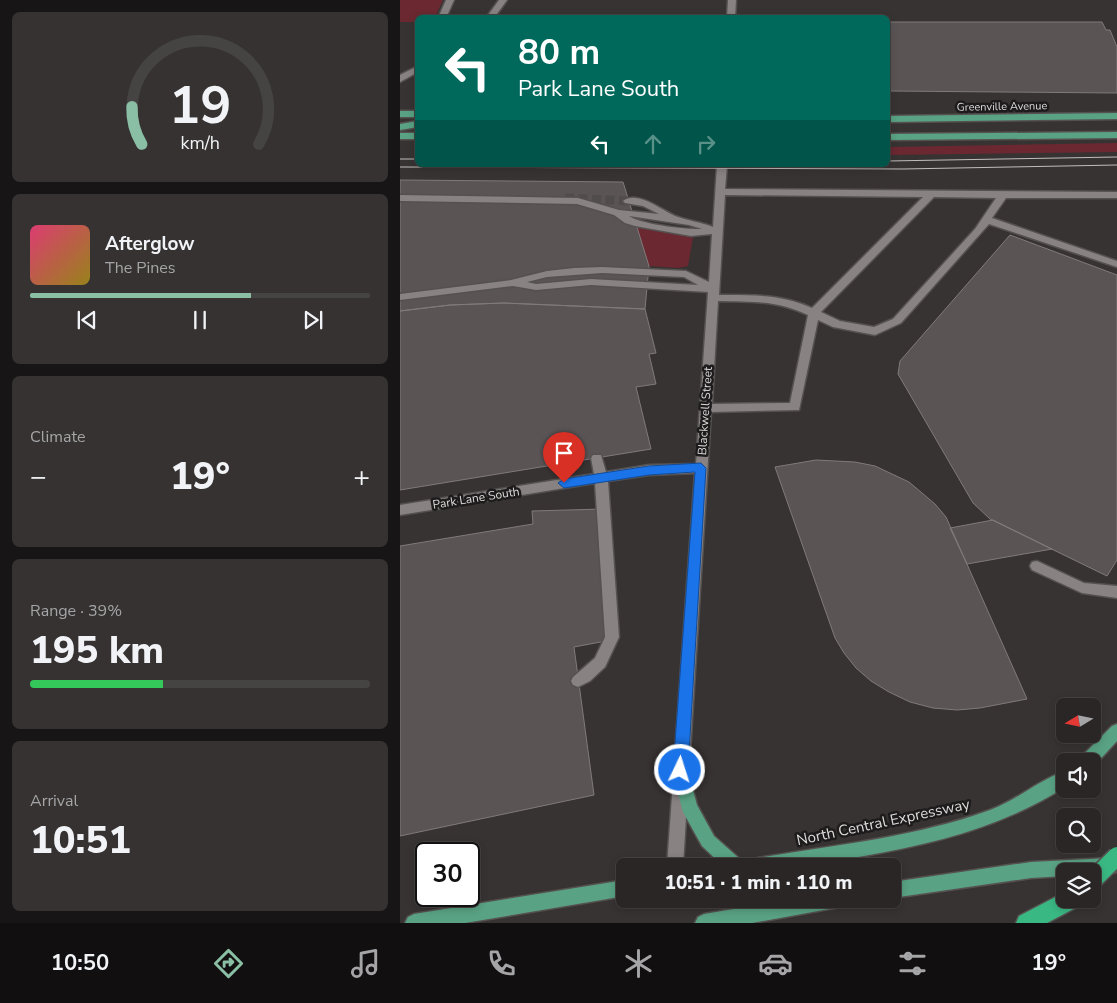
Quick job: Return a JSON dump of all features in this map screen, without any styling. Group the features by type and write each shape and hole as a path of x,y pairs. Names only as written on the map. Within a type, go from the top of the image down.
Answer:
{"highway":[{"path":"1101,872 1117,856"},
{"path":"1026,923 1056,907"}],"main road":[{"path":"400,114 415,114"},
{"name":"Greenville Avenue","path":"890,118 1117,116"},
{"path":"400,126 415,124"},
{"path":"890,137 1117,135"},
{"path":"400,136 415,136"},
{"path":"1096,753 1117,731"},
{"path":"680,770 689,807 708,841 726,858"},
{"name":"North Central Expressway","path":"803,858 894,842 985,820 1039,794 1056,784"},
{"path":"901,889 1031,870 1117,866"},
{"path":"414,923 616,889"},
{"path":"704,923 789,908"}],"street":[{"path":"443,15 450,0"},
{"path":"492,15 503,0"},
{"path":"731,15 732,0"},
{"path":"400,79 415,70"},
{"name":"Blackwell Street","path":"674,858 722,167"},
{"path":"721,192 1117,195"},
{"path":"705,408 795,407 814,314 932,194"},
{"path":"400,297 511,283 536,287 591,282 792,303 837,324 875,331 897,321 979,231 1003,195"},
{"path":"400,198 578,201 618,213 632,213 691,222 718,232"},
{"path":"628,201 653,205 674,220"},
{"path":"618,213 629,222 691,233 718,232"},
{"path":"987,220 1095,261 1117,264"},
{"path":"578,681 596,669 607,654 612,637 601,478 597,458"},
{"name":"Park Lane South","path":"400,510 649,470 701,468"},
{"path":"1037,566 1082,588 1117,592"}],"shaded area":[{"path":"400,0 443,0 436,15 415,15 415,22 400,22"},
{"path":"1117,143 1117,152 890,155 890,147"},
{"path":"636,226 693,237 688,266 679,268 649,266"}],"building":[{"path":"890,22 1102,22 1106,30 1110,30 1117,47 1117,93 890,91"},
{"path":"400,180 623,182 649,266 645,309 504,303 450,305 400,311"},
{"path":"1010,235 1117,275 1117,560 1107,576 990,519 973,503 898,374 900,361"},
{"path":"504,303 645,309 656,353 649,354 656,384 636,387 651,449 400,490 400,311 450,305"},
{"path":"816,460 855,462 875,466 909,482 935,504 946,517 1027,699 980,708 957,710 933,708 910,702 889,692 871,681 856,668 835,638 775,467"},
{"path":"603,509 606,641 574,647 594,795 400,836 400,546 533,524 532,511"},
{"path":"993,520 1052,549 967,564 950,528"}],"tunnel":[{"path":"565,198 628,201"}],"tram line":[{"path":"890,161 1117,157"},
{"path":"400,159 415,159"},
{"path":"400,167 903,169 1117,165"}],"route":[{"path":"564,483 649,470 701,468 680,770"}]}
